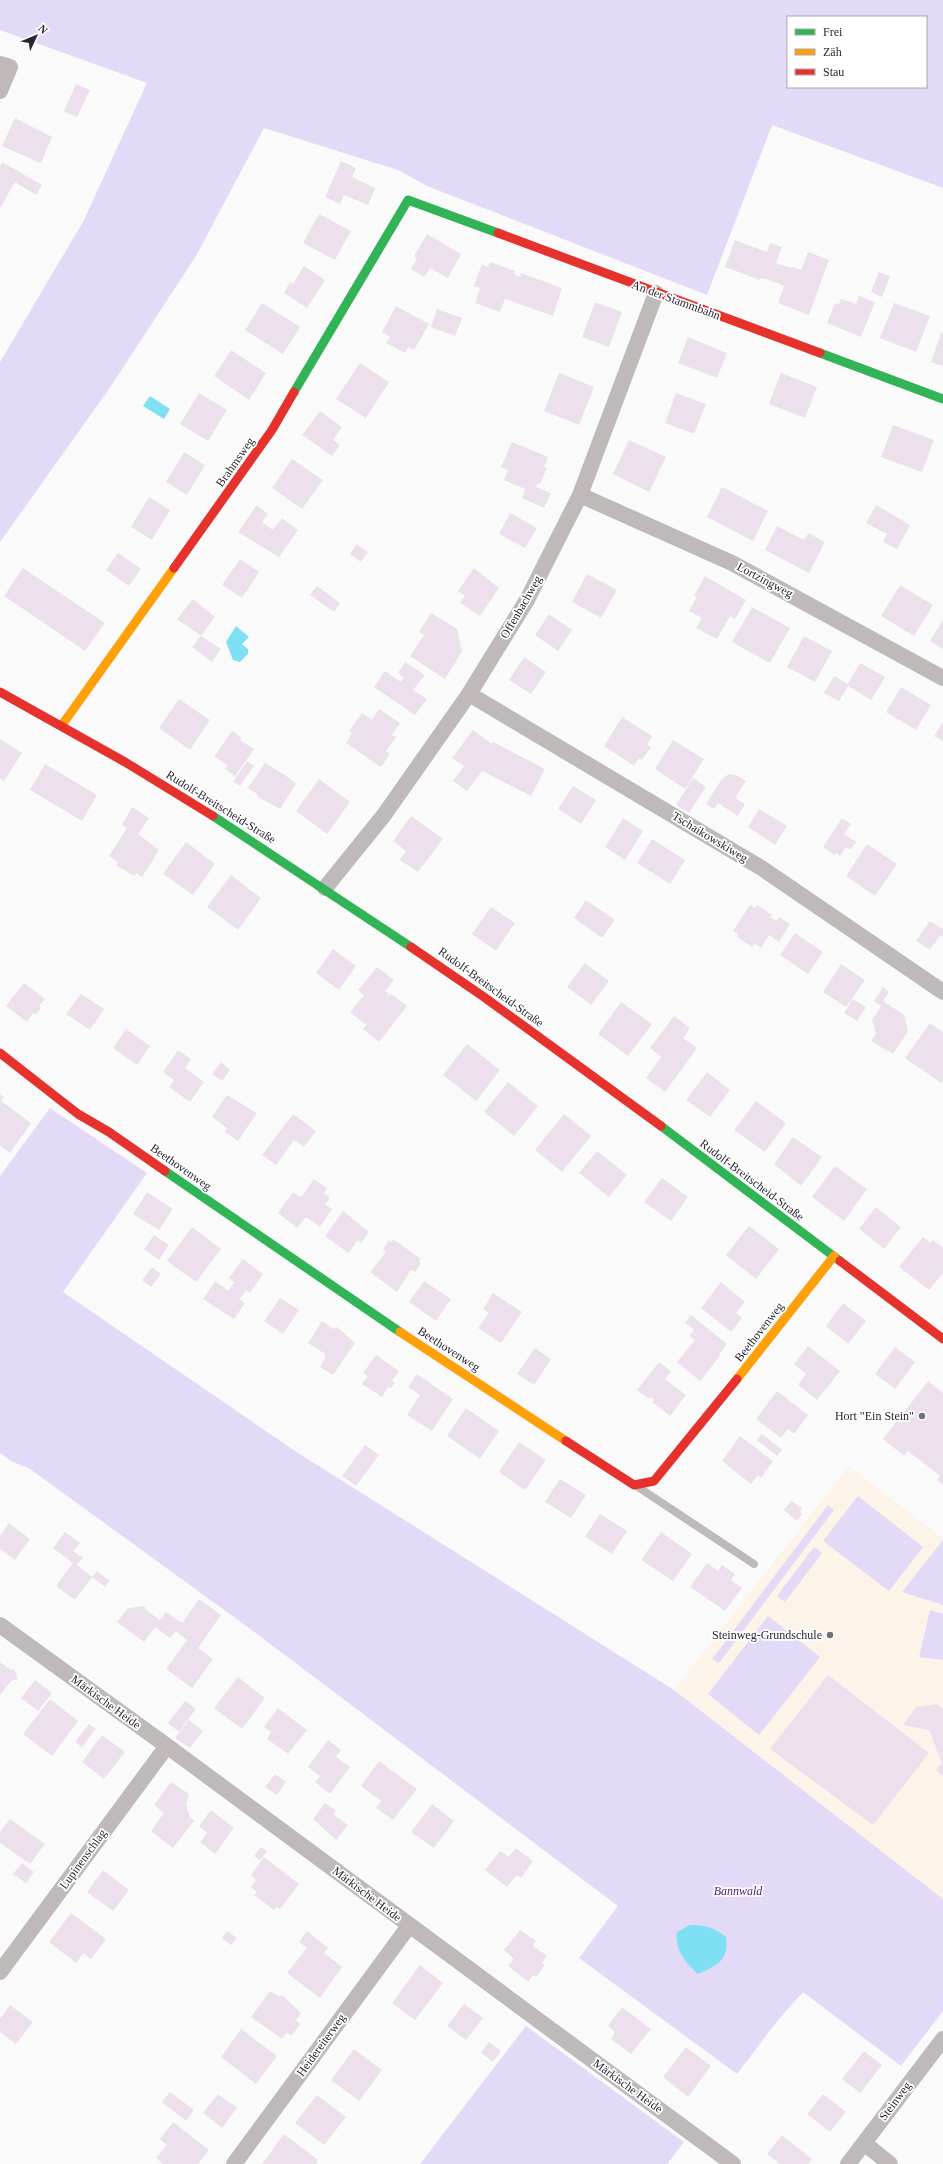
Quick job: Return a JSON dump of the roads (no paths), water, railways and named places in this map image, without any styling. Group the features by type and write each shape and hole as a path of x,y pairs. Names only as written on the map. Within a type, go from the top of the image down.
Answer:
{"street":[{"path":"0,91 5,65"},
{"name":"An der Stammbahn","path":"408,200 943,399"},
{"name":"Brahmsweg","path":"62,725 272,430 408,200"},
{"name":"Offenbachweg","path":"325,888 384,815 469,694 527,600 580,495 656,293"},
{"name":"Lortzingweg","path":"580,495 732,563 943,678"},
{"name":"Rudolf-Breitscheid-Straße","path":"0,692 62,725 181,795 325,888 468,985 834,1256 943,1339"},
{"name":"Tschaikowskiweg","path":"469,694 763,869 943,992"},
{"name":"Beethovenweg","path":"0,1053 78,1114 109,1132 403,1334 634,1485 654,1481 666,1468 834,1256"},
{"name":"Märkische Heide","path":"0,1625 167,1746 733,2164"},
{"name":"Lupinenschlag","path":"0,1972 167,1746"},
{"name":"Heidereiterweg","path":"234,2164 409,1926"},
{"name":"Steinweg","path":"848,2164 943,2040"},
{"path":"864,2143 890,2164"}],"lane":[{"path":"634,1485 754,1564"}],"water":[{"path":"150,396 170,409 164,419 143,406"},
{"path":"236,626 249,637 242,644 248,649 248,654 240,662 233,660 226,642"},
{"path":"690,1925 709,1927 726,1937 726,1951 721,1961 698,1974 685,1961 677,1945 677,1932"}],"place":[{"name":"Hort \"Ein Stein\"","path":"922,1416"},
{"name":"Steinweg-Grundschule","path":"830,1635"}],"park label":[{"name":"Bannwald","path":"738,1891"}]}
